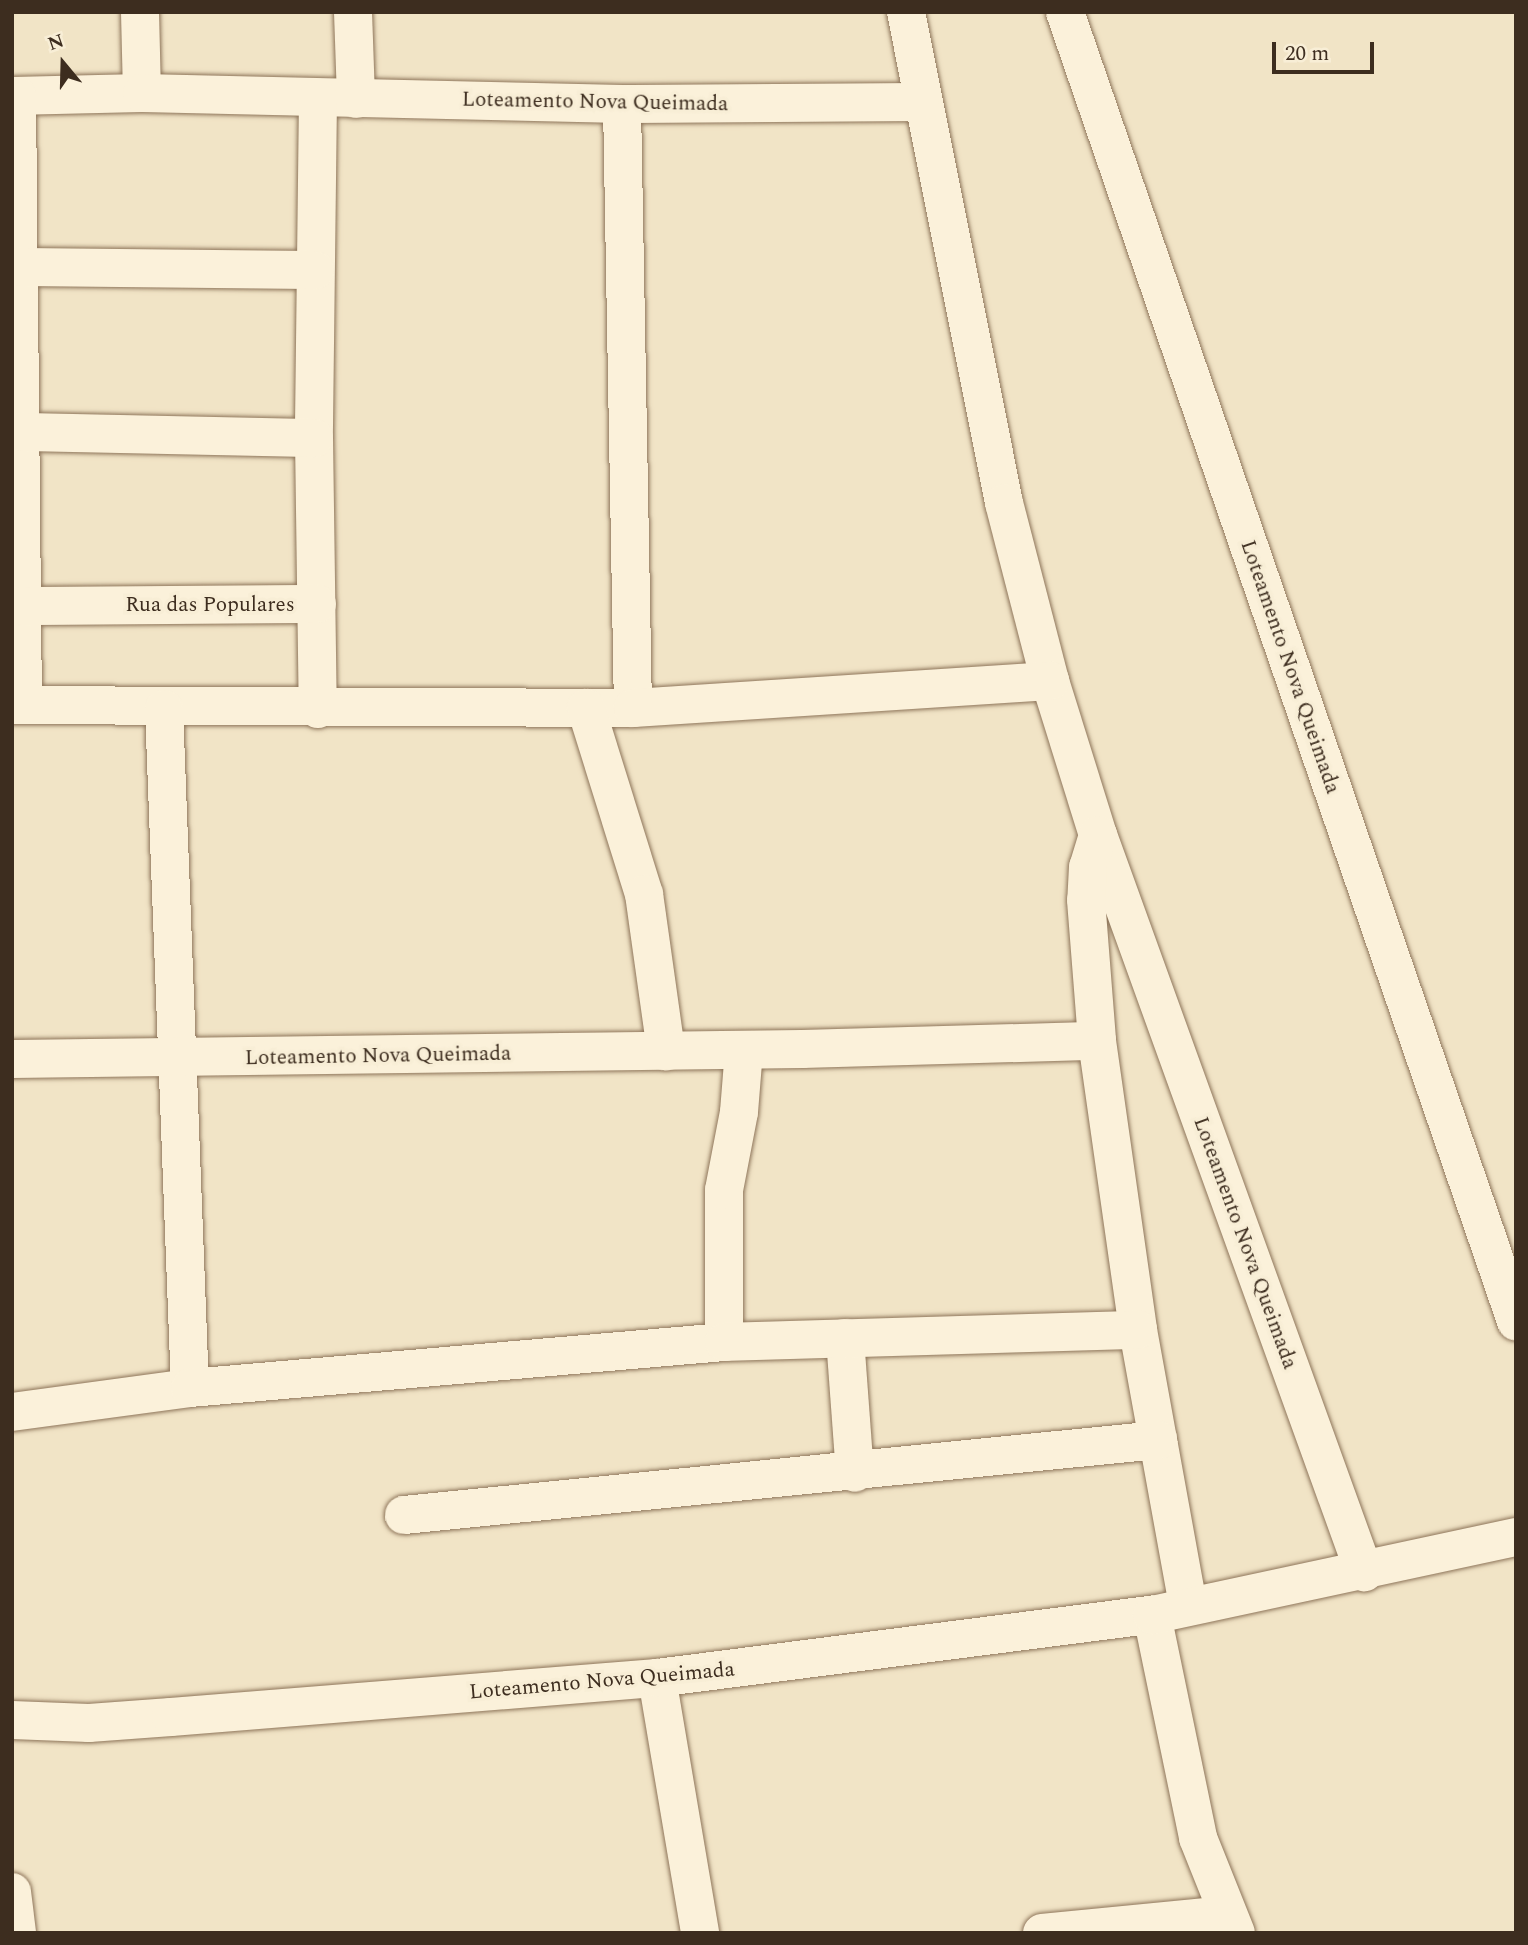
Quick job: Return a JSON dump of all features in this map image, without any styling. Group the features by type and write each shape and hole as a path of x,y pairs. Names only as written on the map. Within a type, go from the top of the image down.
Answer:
{"street":[{"path":"140,12 142,93"},
{"path":"354,12 356,99 142,93 14,96 19,268 21,606 18,705 164,709 633,708 1050,681"},
{"name":"Loteamento Nova Queimada","path":"906,12 920,102 1004,503 1050,681 1098,835 1364,1572"},
{"name":"Loteamento Nova Queimada","path":"1065,12 1516,1321"},
{"name":"Rua das Populares","path":"21,606 317,604 314,438 317,99"},
{"name":"Loteamento Nova Queimada","path":"356,99 622,104 920,102"},
{"path":"622,104 633,708"},
{"path":"19,268 316,270"},
{"path":"18,415 314,438"},
{"path":"317,604 318,709"},
{"path":"586,708 643,894 666,1051"},
{"path":"164,709 190,1388"},
{"path":"1042,1933 1231,1924 1198,1838 1170,1610 1158,1440 1138,1330 1097,1041 1086,900 1088,867 1098,835"},
{"name":"Loteamento Nova Queimada","path":"12,1059 178,1060 1097,1041"},
{"path":"724,1342 724,1190 739,1112 744,1050"},
{"path":"12,1412 190,1388 724,1342 1138,1330"},
{"path":"845,1338 855,1473"},
{"path":"404,1515 855,1473 1158,1440"},
{"name":"Loteamento Nova Queimada","path":"12,1720 89,1723 657,1678 1170,1610 1364,1572 1516,1536"},
{"path":"657,1678 700,1933"},
{"path":"12,1892 17,1933"}]}
